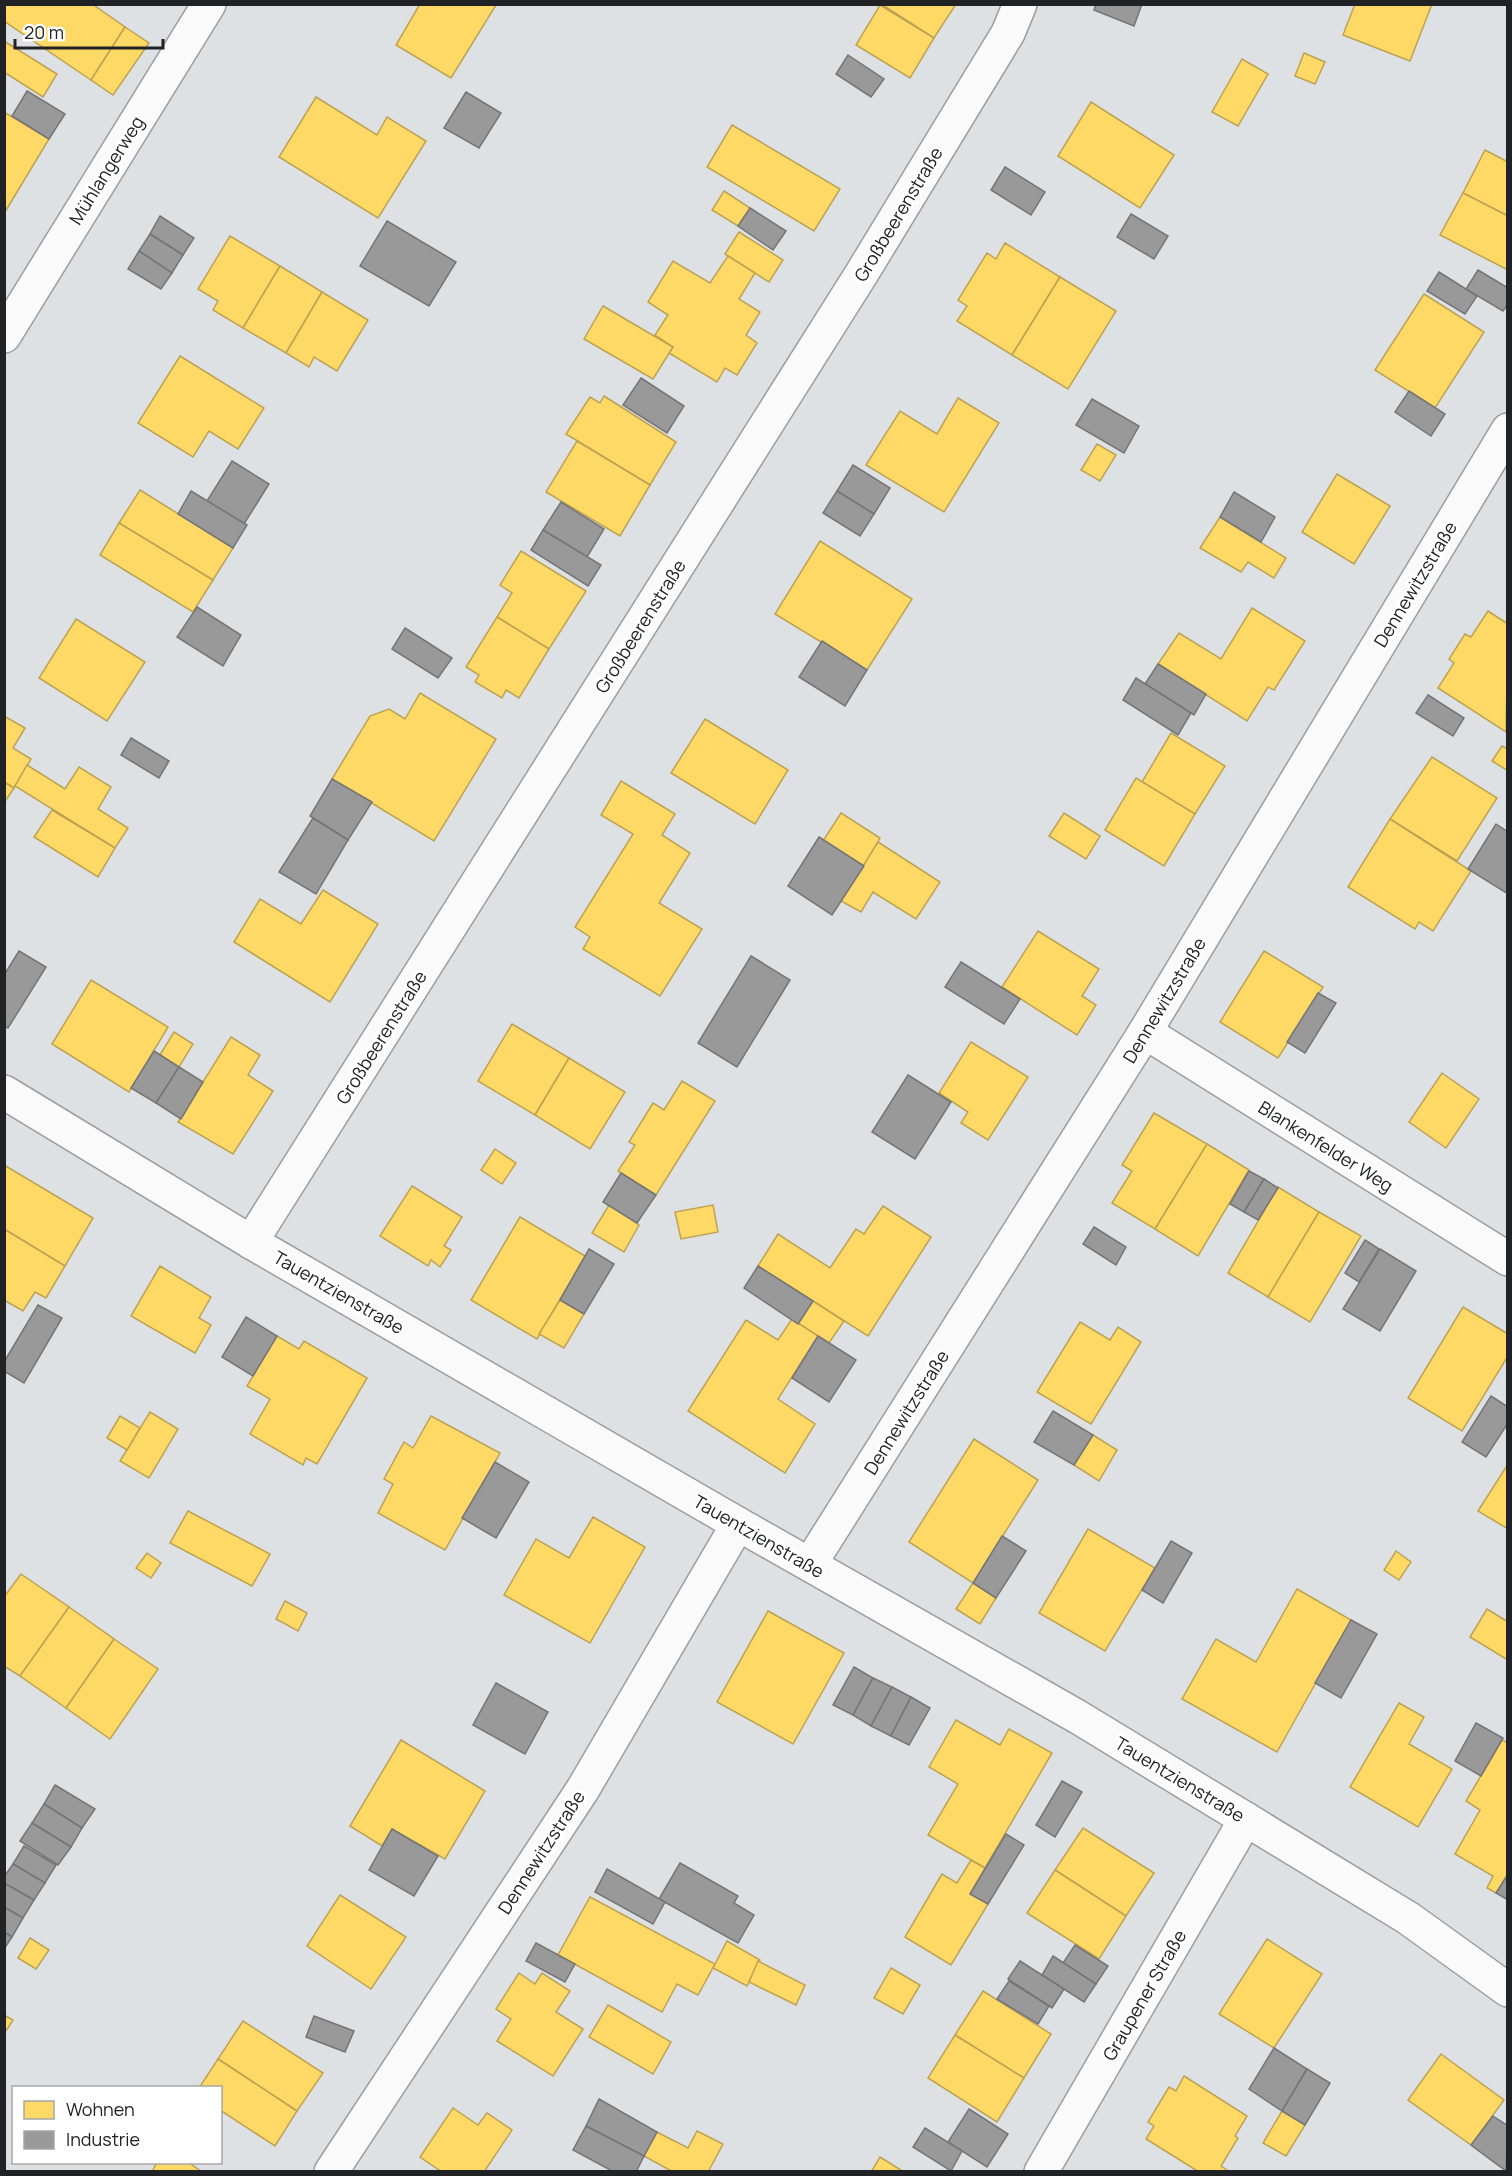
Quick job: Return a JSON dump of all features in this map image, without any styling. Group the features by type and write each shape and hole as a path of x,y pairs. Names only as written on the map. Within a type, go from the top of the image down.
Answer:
{"street":[{"name":"Mühlangerweg","path":"4,336 209,4"},
{"name":"Großbeerenstraße","path":"251,1242 862,273 1008,33 1020,4"},
{"name":"Dennewitzstraße","path":"810,1564 1145,1032 1508,430"},
{"name":"Blankenfelder Weg","path":"1145,1032 1508,1259"},
{"name":"Tauentzienstraße","path":"4,1092 251,1242 612,1449 876,1604 1088,1723 1408,1918 1508,1990"},
{"name":"Dennewitzstraße","path":"331,2172 583,1789 738,1524"},
{"name":"Graupener Straße","path":"1041,2172 1246,1819"}],"building: Wohnen":[{"path":"4,4 92,4 125,27 91,80 4,21"},
{"path":"420,4 496,5 451,78 396,45"},
{"path":"881,4 956,4 934,38"},
{"path":"1355,4 1432,4 1410,61 1343,35"},
{"path":"880,5 934,38 910,78 856,45"},
{"path":"125,27 149,43 113,95 91,80"},
{"path":"4,41 57,74 43,97 4,72"},
{"path":"1304,53 1325,62 1315,84 1295,76"},
{"path":"1242,59 1268,74 1238,126 1212,112"},
{"path":"316,97 377,135 387,117 426,141 378,218 279,157"},
{"path":"1091,102 1174,155 1140,208 1058,156"},
{"path":"4,112 49,139 5,212 4,212"},
{"path":"732,125 840,189 814,231 707,167"},
{"path":"1485,150 1508,162 1508,216 1463,193"},
{"path":"724,191 750,208 738,226 712,210"},
{"path":"1463,193 1508,216 1508,270 1440,235"},
{"path":"739,232 783,260 769,282 725,254"},
{"path":"230,236 280,266 243,328 213,310 218,301 198,289"},
{"path":"1005,243 1060,277 1012,355 957,321 967,306 958,300 987,253 996,259"},
{"path":"728,256 755,273 739,299 760,312 746,335 757,343 737,375 725,368 717,382 669,353 673,347 655,335 668,315 648,302 673,261 710,283"},
{"path":"280,266 322,292 286,353 243,328"},
{"path":"1060,277 1116,311 1068,389 1012,355"},
{"path":"322,292 368,320 337,371 314,357 309,367 286,353"},
{"path":"1424,294 1484,332 1435,408 1375,370"},
{"path":"603,306 673,347 653,379 584,339"},
{"path":"180,356 264,408 238,449 209,431 193,457 138,423"},
{"path":"604,396 676,442 650,485 566,434 590,397 600,403"},
{"path":"958,398 999,423 944,512 866,465 900,411 937,434"},
{"path":"577,441 650,485 620,536 546,492"},
{"path":"1097,444 1116,455 1100,481 1081,470"},
{"path":"1337,474 1390,506 1354,564 1302,532"},
{"path":"140,490 233,548 213,580 119,523"},
{"path":"1220,517 1286,558 1274,578 1248,562 1241,572 1200,548"},
{"path":"119,523 213,580 193,612 100,555"},
{"path":"820,541 912,599 867,670 775,614"},
{"path":"521,551 586,591 549,649 497,617 512,593 500,585"},
{"path":"1252,608 1305,641 1274,690 1268,687 1247,721 1158,664 1179,633 1221,659"},
{"path":"1488,611 1508,624 1506,732 1438,688 1454,663 1449,659 1465,634 1471,637"},
{"path":"497,617 549,649 519,698 506,690 502,698 475,682 479,675 466,667"},
{"path":"76,619 145,662 107,721 39,678"},
{"path":"420,693 496,739 434,841 332,779 370,716 389,709 405,719"},
{"path":"4,716 25,728 13,748 31,759 14,788 4,782"},
{"path":"705,719 788,770 755,824 671,773"},
{"path":"1171,733 1225,766 1195,814 1142,782"},
{"path":"1502,746 1508,749 1508,771 1492,761"},
{"path":"1432,757 1497,798 1457,861 1390,819"},
{"path":"27,765 65,789 79,767 111,787 98,809 128,828 115,848 15,786"},
{"path":"1136,778 1195,814 1164,866 1105,830"},
{"path":"621,781 675,814 662,835 690,853 659,903 702,929 660,996 583,949 590,937 575,927 633,834 601,815"},
{"path":"4,782 14,788 4,803"},
{"path":"52,810 115,848 98,877 34,837"},
{"path":"841,813 880,838 864,866 823,841"},
{"path":"1064,813 1100,836 1086,859 1049,836"},
{"path":"1390,819 1471,871 1433,931 1419,922 1415,929 1348,887"},
{"path":"878,842 940,882 916,919 873,892 861,912 841,901"},
{"path":"323,890 378,924 330,1002 234,942 260,899 301,924"},
{"path":"1038,931 1099,969 1082,996 1096,1005 1077,1035 1002,987"},
{"path":"1264,951 1323,987 1278,1058 1220,1022"},
{"path":"91,980 168,1027 129,1092 52,1044"},
{"path":"512,1024 569,1058 535,1115 478,1081"},
{"path":"174,1032 193,1044 179,1067 160,1055"},
{"path":"231,1037 260,1055 248,1075 273,1091 233,1154 178,1122"},
{"path":"971,1042 1028,1077 988,1140 961,1123 968,1112 939,1093"},
{"path":"569,1058 625,1092 590,1149 535,1115"},
{"path":"1442,1073 1479,1099 1446,1148 1409,1122"},
{"path":"682,1081 715,1101 656,1195 618,1171 635,1145 629,1142 653,1103 664,1110"},
{"path":"1154,1113 1207,1144 1155,1229 1112,1203 1132,1171 1122,1165"},
{"path":"1207,1144 1249,1170 1198,1256 1155,1229"},
{"path":"495,1149 516,1163 502,1184 481,1170"},
{"path":"4,1165 93,1218 65,1266 4,1229"},
{"path":"412,1186 462,1217 444,1246 451,1250 440,1267 431,1260 428,1266 380,1236"},
{"path":"1278,1187 1319,1212 1268,1297 1228,1273"},
{"path":"609,1205 639,1225 624,1252 592,1233"},
{"path":"713,1205 718,1232 681,1239 675,1212"},
{"path":"883,1206 931,1237 868,1336 758,1266 778,1234 830,1268 856,1229 864,1234"},
{"path":"1319,1212 1361,1236 1310,1322 1268,1297"},
{"path":"520,1217 585,1256 537,1339 471,1300"},
{"path":"4,1229 65,1266 46,1298 35,1292 23,1311 4,1300"},
{"path":"160,1266 211,1297 199,1318 211,1325 195,1353 131,1316"},
{"path":"560,1300 584,1314 564,1348 539,1334"},
{"path":"813,1301 844,1321 829,1343 798,1324"},
{"path":"1463,1307 1508,1334 1508,1356 1462,1431 1408,1398"},
{"path":"792,1319 818,1336 778,1399 815,1424 785,1473 688,1411 746,1320 778,1340"},
{"path":"1080,1322 1110,1340 1118,1327 1141,1342 1091,1424 1037,1392"},
{"path":"277,1336 299,1349 304,1341 367,1378 317,1464 306,1458 303,1465 250,1434 270,1399 247,1386"},
{"path":"150,1412 178,1429 149,1478 120,1461"},
{"path":"120,1416 140,1428 127,1450 107,1438"},
{"path":"431,1416 500,1453 445,1550 378,1513 393,1484 384,1479 404,1442 413,1448"},
{"path":"1093,1435 1117,1450 1099,1481 1074,1465"},
{"path":"974,1439 1038,1480 973,1583 909,1542"},
{"path":"1508,1464 1508,1529 1478,1511"},
{"path":"188,1511 270,1554 252,1586 170,1543"},
{"path":"593,1517 645,1547 590,1643 504,1595 536,1539 569,1558"},
{"path":"1088,1529 1155,1568 1105,1651 1039,1613"},
{"path":"1396,1551 1411,1562 1399,1580 1384,1570"},
{"path":"147,1553 161,1563 151,1578 136,1568"},
{"path":"21,1574 69,1607 20,1676 4,1666 4,1597"},
{"path":"973,1583 996,1598 980,1624 956,1609"},
{"path":"1297,1589 1351,1620 1277,1752 1182,1699 1216,1639 1256,1662"},
{"path":"285,1601 307,1613 298,1631 276,1619"},
{"path":"69,1607 114,1639 66,1708 20,1676"},
{"path":"1487,1609 1508,1622 1508,1656 1506,1659 1470,1637"},
{"path":"768,1611 844,1653 793,1744 717,1702"},
{"path":"114,1639 158,1669 110,1739 66,1708"},
{"path":"1399,1703 1424,1717 1409,1744 1452,1769 1418,1827 1350,1787"},
{"path":"956,1720 1000,1745 1009,1729 1052,1753 985,1868 928,1835 958,1784 929,1767"},
{"path":"401,1740 485,1791 445,1859 392,1829 382,1846 350,1826"},
{"path":"1502,1740 1508,1743 1508,1874 1496,1893 1487,1888 1493,1876 1455,1854 1480,1810 1466,1801"},
{"path":"1083,1828 1154,1873 1126,1916 1055,1870"},
{"path":"971,1860 985,1868 970,1894 988,1904 951,1965 905,1937 942,1874 957,1883"},
{"path":"1055,1870 1126,1916 1099,1959 1027,1913"},
{"path":"340,1895 406,1937 371,1989 307,1946"},
{"path":"590,1897 715,1964 698,1995 677,1984 662,2012 558,1955"},
{"path":"30,1938 49,1950 36,1969 18,1958"},
{"path":"1267,1939 1322,1974 1274,2048 1219,2014"},
{"path":"727,1941 760,1960 747,1986 713,1968"},
{"path":"758,1961 805,1985 796,2005 749,1982"},
{"path":"891,1968 920,1985 903,2014 874,1998"},
{"path":"519,1973 535,1984 542,1973 570,1991 556,2012 583,2029 553,2076 497,2041 511,2019 496,2009"},
{"path":"983,1991 1051,2034 1024,2078 955,2035"},
{"path":"608,2005 671,2042 653,2074 589,2037"},
{"path":"4,2015 13,2020 4,2034"},
{"path":"243,2021 323,2073 297,2111 218,2059"},
{"path":"955,2035 1024,2078 997,2122 928,2078"},
{"path":"1441,2054 1504,2100 1471,2145 1408,2100"},
{"path":"218,2059 297,2111 275,2146 222,2111 222,2086 200,2086"},
{"path":"1184,2076 1247,2116 1235,2136 1238,2138 1221,2166 1230,2172 1199,2172 1146,2139 1154,2126 1148,2122 1169,2087 1176,2091"},
{"path":"453,2108 478,2125 487,2113 512,2130 484,2172 442,2172 420,2157"},
{"path":"1282,2111 1305,2125 1286,2156 1263,2143"},
{"path":"697,2131 723,2144 708,2172 673,2172 644,2156 657,2132 688,2148"},
{"path":"880,2157 904,2172 871,2172"},
{"path":"156,2164 191,2164 202,2172 152,2172"}],"building: Industrie":[{"path":"1096,4 1142,4 1134,26 1094,10"},
{"path":"848,55 884,79 871,97 836,74"},
{"path":"27,91 65,114 49,139 12,116"},
{"path":"466,92 501,113 479,148 444,128"},
{"path":"1005,167 1045,192 1031,215 991,190"},
{"path":"750,208 786,231 773,250 738,226"},
{"path":"1131,214 1168,236 1154,259 1117,237"},
{"path":"160,216 194,238 183,255 150,234"},
{"path":"387,221 456,262 429,306 360,266"},
{"path":"150,234 183,255 172,273 139,251"},
{"path":"139,251 172,273 161,289 128,269"},
{"path":"1478,270 1508,288 1508,304 1503,311 1466,289"},
{"path":"1439,272 1477,296 1465,314 1427,291"},
{"path":"641,378 684,406 667,433 623,405"},
{"path":"1409,391 1445,414 1431,436 1395,412"},
{"path":"1092,399 1139,426 1124,453 1076,425"},
{"path":"232,461 269,484 244,524 207,501"},
{"path":"853,465 890,488 874,514 837,491"},
{"path":"191,491 247,525 233,548 178,514"},
{"path":"837,491 874,514 860,536 823,513"},
{"path":"1234,492 1275,517 1261,542 1220,517"},
{"path":"561,502 604,529 587,557 543,530"},
{"path":"543,530 601,565 588,586 531,550"},
{"path":"197,607 241,635 223,666 177,637"},
{"path":"405,628 452,658 438,678 392,649"},
{"path":"822,641 867,670 845,706 799,677"},
{"path":"1158,664 1206,694 1194,715 1145,684"},
{"path":"1136,678 1191,713 1178,735 1123,700"},
{"path":"1428,695 1464,718 1453,736 1416,713"},
{"path":"131,738 169,761 159,778 121,755"},
{"path":"332,779 372,802 348,840 310,816"},
{"path":"313,818 348,840 316,894 279,872"},
{"path":"1496,824 1508,832 1508,894 1468,869"},
{"path":"819,837 864,866 832,915 788,886"},
{"path":"19,951 46,967 8,1028 4,1026 4,975"},
{"path":"751,956 790,980 737,1067 698,1043"},
{"path":"961,962 1020,999 1004,1024 945,987"},
{"path":"1318,993 1336,1003 1305,1053 1287,1042"},
{"path":"154,1051 179,1067 156,1103 131,1088"},
{"path":"179,1067 203,1082 181,1119 156,1103"},
{"path":"908,1075 951,1102 915,1159 872,1132"},
{"path":"1249,1171 1264,1179 1244,1212 1230,1204"},
{"path":"621,1173 656,1195 637,1223 603,1202"},
{"path":"1264,1179 1278,1188 1258,1220 1244,1212"},
{"path":"1094,1227 1126,1247 1116,1265 1083,1244"},
{"path":"1365,1240 1379,1249 1359,1282 1345,1273"},
{"path":"589,1249 614,1264 584,1314 560,1300"},
{"path":"1380,1249 1416,1271 1380,1331 1343,1309"},
{"path":"758,1266 813,1301 798,1324 744,1288"},
{"path":"38,1305 62,1318 24,1383 4,1371 4,1362"},
{"path":"246,1317 277,1336 253,1376 222,1357"},
{"path":"818,1336 856,1360 829,1402 792,1378"},
{"path":"1491,1396 1508,1407 1508,1423 1486,1457 1462,1442"},
{"path":"1053,1411 1093,1435 1074,1465 1034,1442"},
{"path":"495,1462 529,1482 496,1538 462,1518"},
{"path":"1002,1536 1026,1551 996,1598 973,1583"},
{"path":"1171,1541 1192,1553 1163,1603 1142,1590"},
{"path":"1351,1620 1377,1634 1341,1698 1315,1683"},
{"path":"854,1667 873,1678 853,1715 833,1705"},
{"path":"873,1678 892,1687 871,1726 853,1715"},
{"path":"496,1683 548,1712 525,1754 473,1725"},
{"path":"892,1687 911,1697 891,1736 871,1726"},
{"path":"911,1697 930,1708 909,1745 891,1736"},
{"path":"1476,1723 1503,1738 1481,1776 1455,1761"},
{"path":"1062,1781 1082,1792 1055,1837 1036,1825"},
{"path":"55,1785 95,1809 82,1828 44,1804"},
{"path":"44,1804 82,1828 71,1847 32,1823"},
{"path":"32,1823 71,1847 58,1865 20,1841"},
{"path":"392,1829 438,1856 414,1896 369,1870"},
{"path":"1006,1834 1024,1845 988,1904 970,1894"},
{"path":"24,1846 56,1865 45,1883 13,1864"},
{"path":"680,1863 738,1896 734,1903 754,1915 738,1943 659,1899"},
{"path":"13,1864 45,1883 34,1900 4,1883 4,1877"},
{"path":"607,1869 665,1902 653,1924 595,1892"},
{"path":"1508,1874 1508,1900 1496,1893"},
{"path":"4,1883 34,1900 23,1918 4,1907"},
{"path":"4,1907 23,1918 12,1937 4,1932"},
{"path":"4,1932 12,1937 4,1949"},
{"path":"536,1943 575,1964 565,1982 526,1961"},
{"path":"1075,1945 1108,1966 1096,1984 1063,1963"},
{"path":"1053,1956 1096,1984 1084,2002 1042,1975"},
{"path":"1020,1961 1064,1989 1052,2008 1008,1979"},
{"path":"1009,1981 1049,2006 1038,2024 997,1999"},
{"path":"314,2016 354,2031 345,2052 306,2037"},
{"path":"1274,2048 1307,2069 1282,2111 1249,2089"},
{"path":"1307,2069 1330,2083 1305,2125 1282,2111"},
{"path":"599,2099 657,2132 644,2156 586,2126"},
{"path":"969,2109 1008,2134 987,2167 948,2142"},
{"path":"1493,2116 1508,2126 1506,2171 1471,2145"},
{"path":"586,2126 644,2156 636,2172 614,2172 573,2150"},
{"path":"925,2128 962,2151 951,2171 913,2147"}]}
